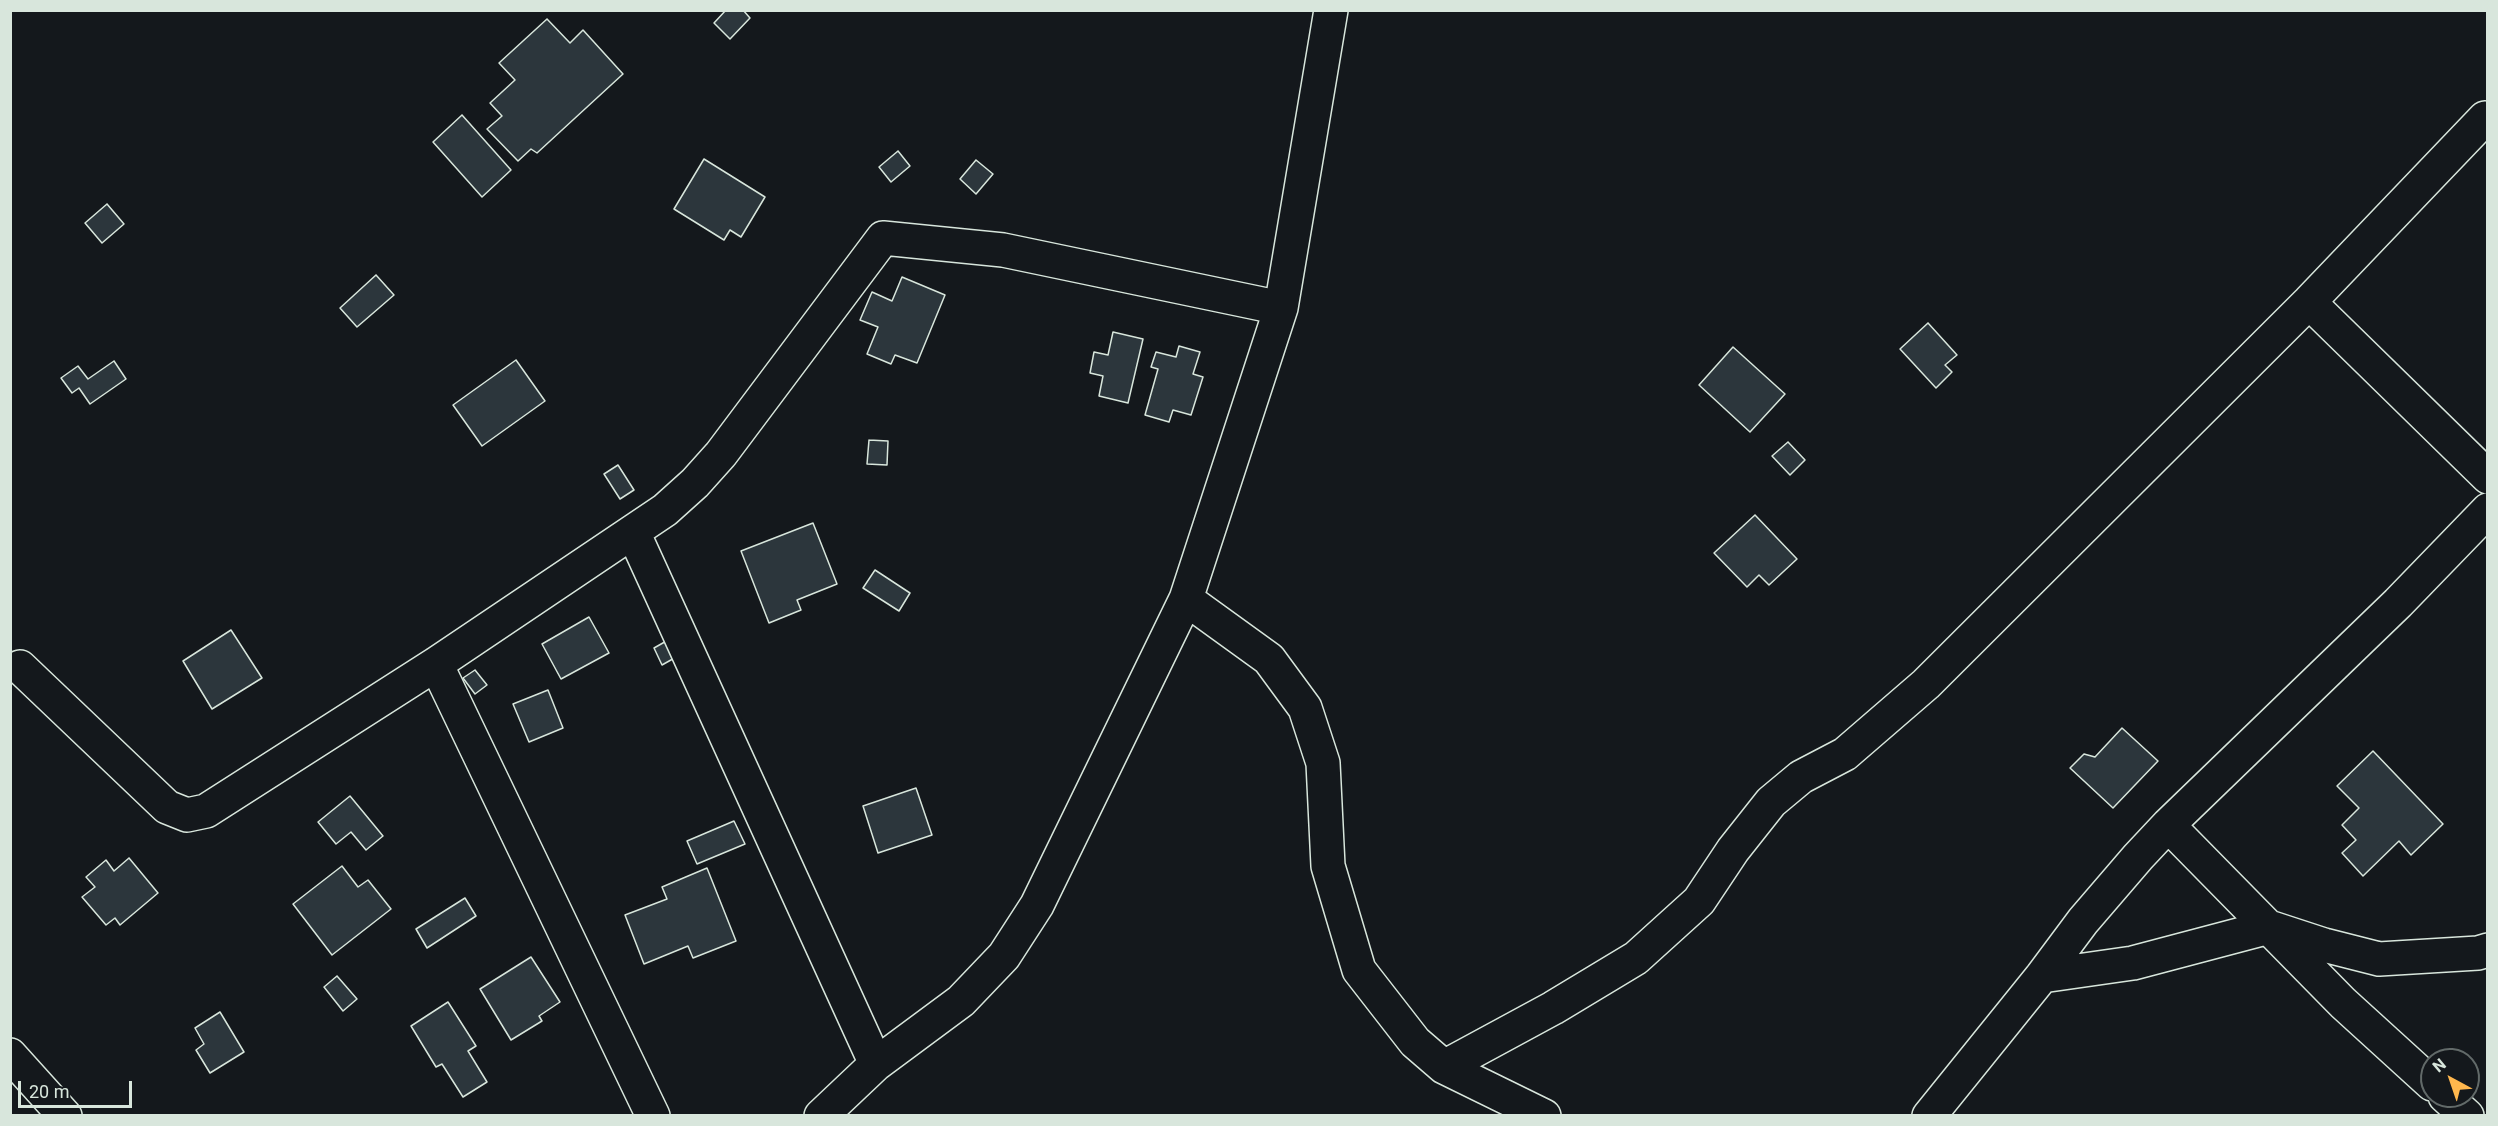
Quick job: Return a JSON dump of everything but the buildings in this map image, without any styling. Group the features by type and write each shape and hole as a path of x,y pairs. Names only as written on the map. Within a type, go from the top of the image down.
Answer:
{"street":[{"path":"821,1116 876,1064 961,1001 1004,956 1037,905 1186,599 1281,308 1331,10"},
{"path":"1444,1067 1553,1008 1636,958 1699,901 1733,850 1772,802 1801,777 1845,754 1926,684 2309,302 2485,118"},
{"path":"14,668 167,807 187,815 206,811 436,664 665,510 695,483 721,454 883,238 1003,250 1281,308"},
{"path":"2309,302 2487,477"},
{"path":"1929,1116 2042,976 2083,921 2138,856 2398,603 2487,510"},
{"path":"633,532 876,1064"},
{"path":"1186,599 1269,659 1305,708 1323,763 1328,866 1359,970 1415,1042 1444,1067 1544,1116"},
{"path":"436,664 653,1116"},
{"path":"2168,825 2343,1003 2420,1073"},
{"path":"2042,976 2133,963 2270,927 2324,945 2379,959 2487,950"},
{"path":"10,1055 65,1116"}]}
